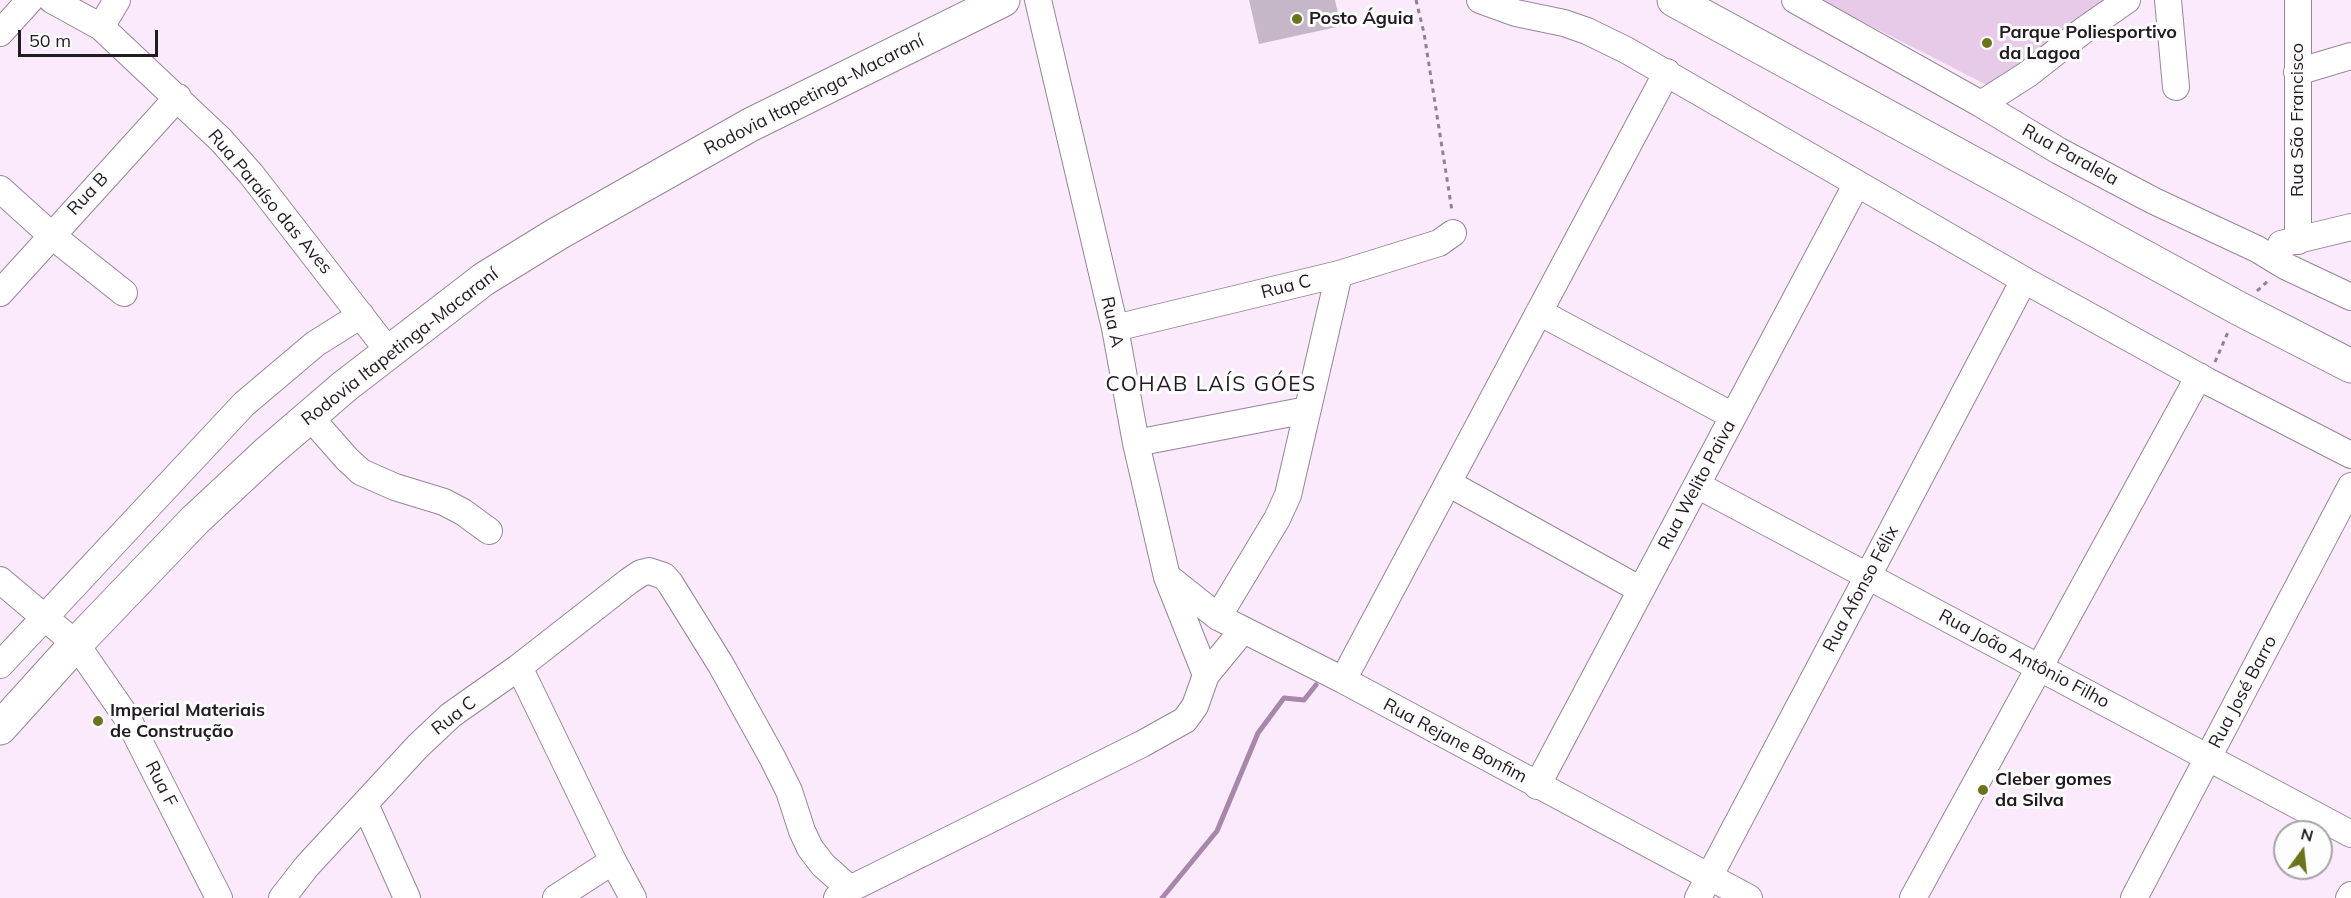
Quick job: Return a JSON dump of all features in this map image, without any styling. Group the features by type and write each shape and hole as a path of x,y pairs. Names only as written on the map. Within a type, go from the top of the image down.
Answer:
{"main road":[{"name":"Rodovia Itapetinga-Macaraní","path":"0,728 76,644 195,520 267,453 389,352 484,279 628,192 750,125 1003,0"},
{"path":"1674,0 2238,308 2351,366"}],"street":[{"path":"0,33 30,0"},
{"name":"Rua Paraíso das Aves","path":"52,0 101,27 178,97 221,140 251,174 389,352"},
{"path":"101,27 117,0"},
{"name":"Rua A","path":"1038,0 1114,328 1136,443 1167,577 1206,675"},
{"path":"1480,0 1516,13 1564,23 1587,31 1667,72 1856,185 2024,280 2203,378 2351,455"},
{"name":"Rua Paralela","path":"1796,0 1981,104 2059,151 2154,201 2257,249 2285,266 2351,297"},
{"path":"1981,104 2028,74 2075,36 2127,0"},
{"path":"2168,0 2176,87"},
{"name":"Rua São Francisco","path":"2298,0 2298,241"},
{"path":"2297,72 2351,56"},
{"path":"1342,680 1667,72"},
{"name":"Rua B","path":"0,293 178,97"},
{"name":"Rua Welito Paiva","path":"1537,786 1856,185"},
{"path":"0,189 51,235 124,293"},
{"path":"2257,249 2351,227"},
{"name":"Rua C","path":"1114,328 1339,274 1439,243 1453,233"},
{"path":"1218,617 1277,519 1288,495 1339,274"},
{"name":"Rua Afonso Félix","path":"1704,887 2024,280"},
{"path":"1539,312 1733,416"},
{"path":"0,665 244,404 315,344 361,315"},
{"path":"1913,898 2039,668 2203,378"},
{"path":"1136,443 1306,410"},
{"path":"310,417 361,472 395,488 444,502 463,512 489,531"},
{"path":"1448,483 1641,590"},
{"name":"Rua João Antônio Filho","path":"1697,484 2351,834"},
{"name":"Rua José Barro","path":"2134,898 2351,486"},
{"name":"Rua C","path":"282,898 307,866 418,746 451,716 519,667 628,580 641,573 656,572 664,576 670,584 721,665 789,791 810,848 843,894"},
{"name":"Rua Rejane Bonfim","path":"1167,577 1218,617 1342,680 1537,786 1704,887 1749,898"},
{"path":"0,580 76,644"},
{"path":"843,894 1185,720 1195,706 1206,675 1243,630"},
{"name":"Rua F","path":"76,644 128,719 219,898"},
{"path":"519,667 633,898"},
{"path":"365,804 407,898"},
{"path":"556,898 613,861"}],"path":[{"path":"1416,0 1424,33 1454,220 1453,233"},
{"path":"2203,378 2238,308 2285,266"}],"shaded area":[{"name":"Parque Poliesportivo da Lagoa","path":"1820,0 2127,0 2011,87 1987,85"}],"building":[{"name":"Posto Águia","path":"1249,0 1335,0 1341,26 1259,44"}],"waterway":[{"path":"1162,898 1217,831 1258,733 1284,698 1304,700 1316,685"}],"place":[{"name":"Posto Águia","path":"1297,19"},
{"name":"Parque Poliesportivo da Lagoa","path":"1987,43"},
{"name":"Imperial Materiais de Construção","path":"98,721"},
{"name":"Cleber gomes da Silva","path":"1983,790"}],"district":[{"name":"COHAB LAÍS GÓES","path":"1211,385"}]}
